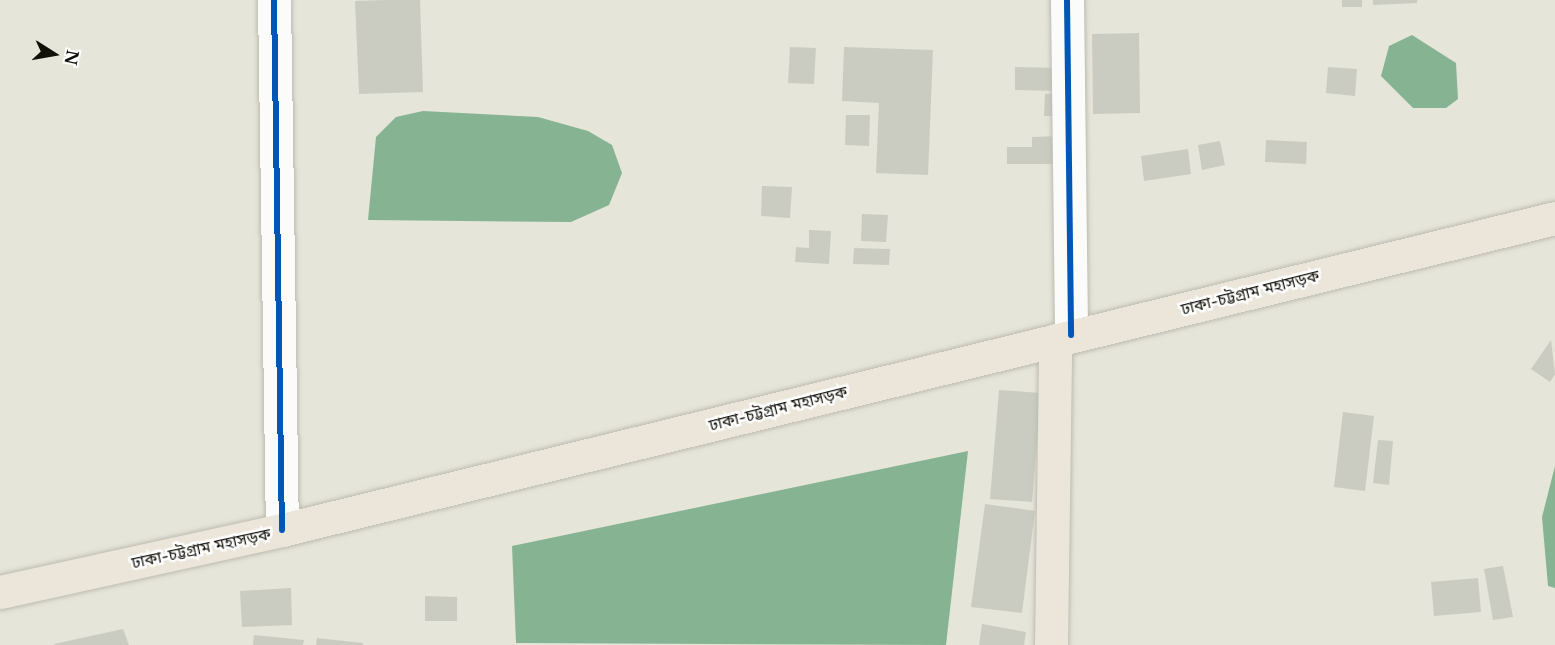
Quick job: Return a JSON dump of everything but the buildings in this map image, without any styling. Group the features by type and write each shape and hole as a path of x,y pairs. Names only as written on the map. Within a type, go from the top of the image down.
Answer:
{"highway":[{"name":"ঢাকা-চট্টগ্রাম মহাসড়ক","path":"0,592 282,530 1555,218"},
{"path":"1051,645 1063,338"}],"street":[{"path":"274,0 282,530"},
{"path":"1063,338 1067,0"}],"shaded area":[{"path":"1412,35 1456,63 1458,99 1446,108 1413,108 1381,76 1389,46"},
{"path":"423,111 538,117 588,131 612,145 622,173 609,205 571,222 368,220 376,137 396,117"},
{"path":"968,451 946,645 516,643 512,546"},
{"path":"1555,466 1555,588 1548,586 1542,517"}],"cycle path":[{"path":"274,0 282,530"},
{"path":"1067,0 1071,335"}]}
